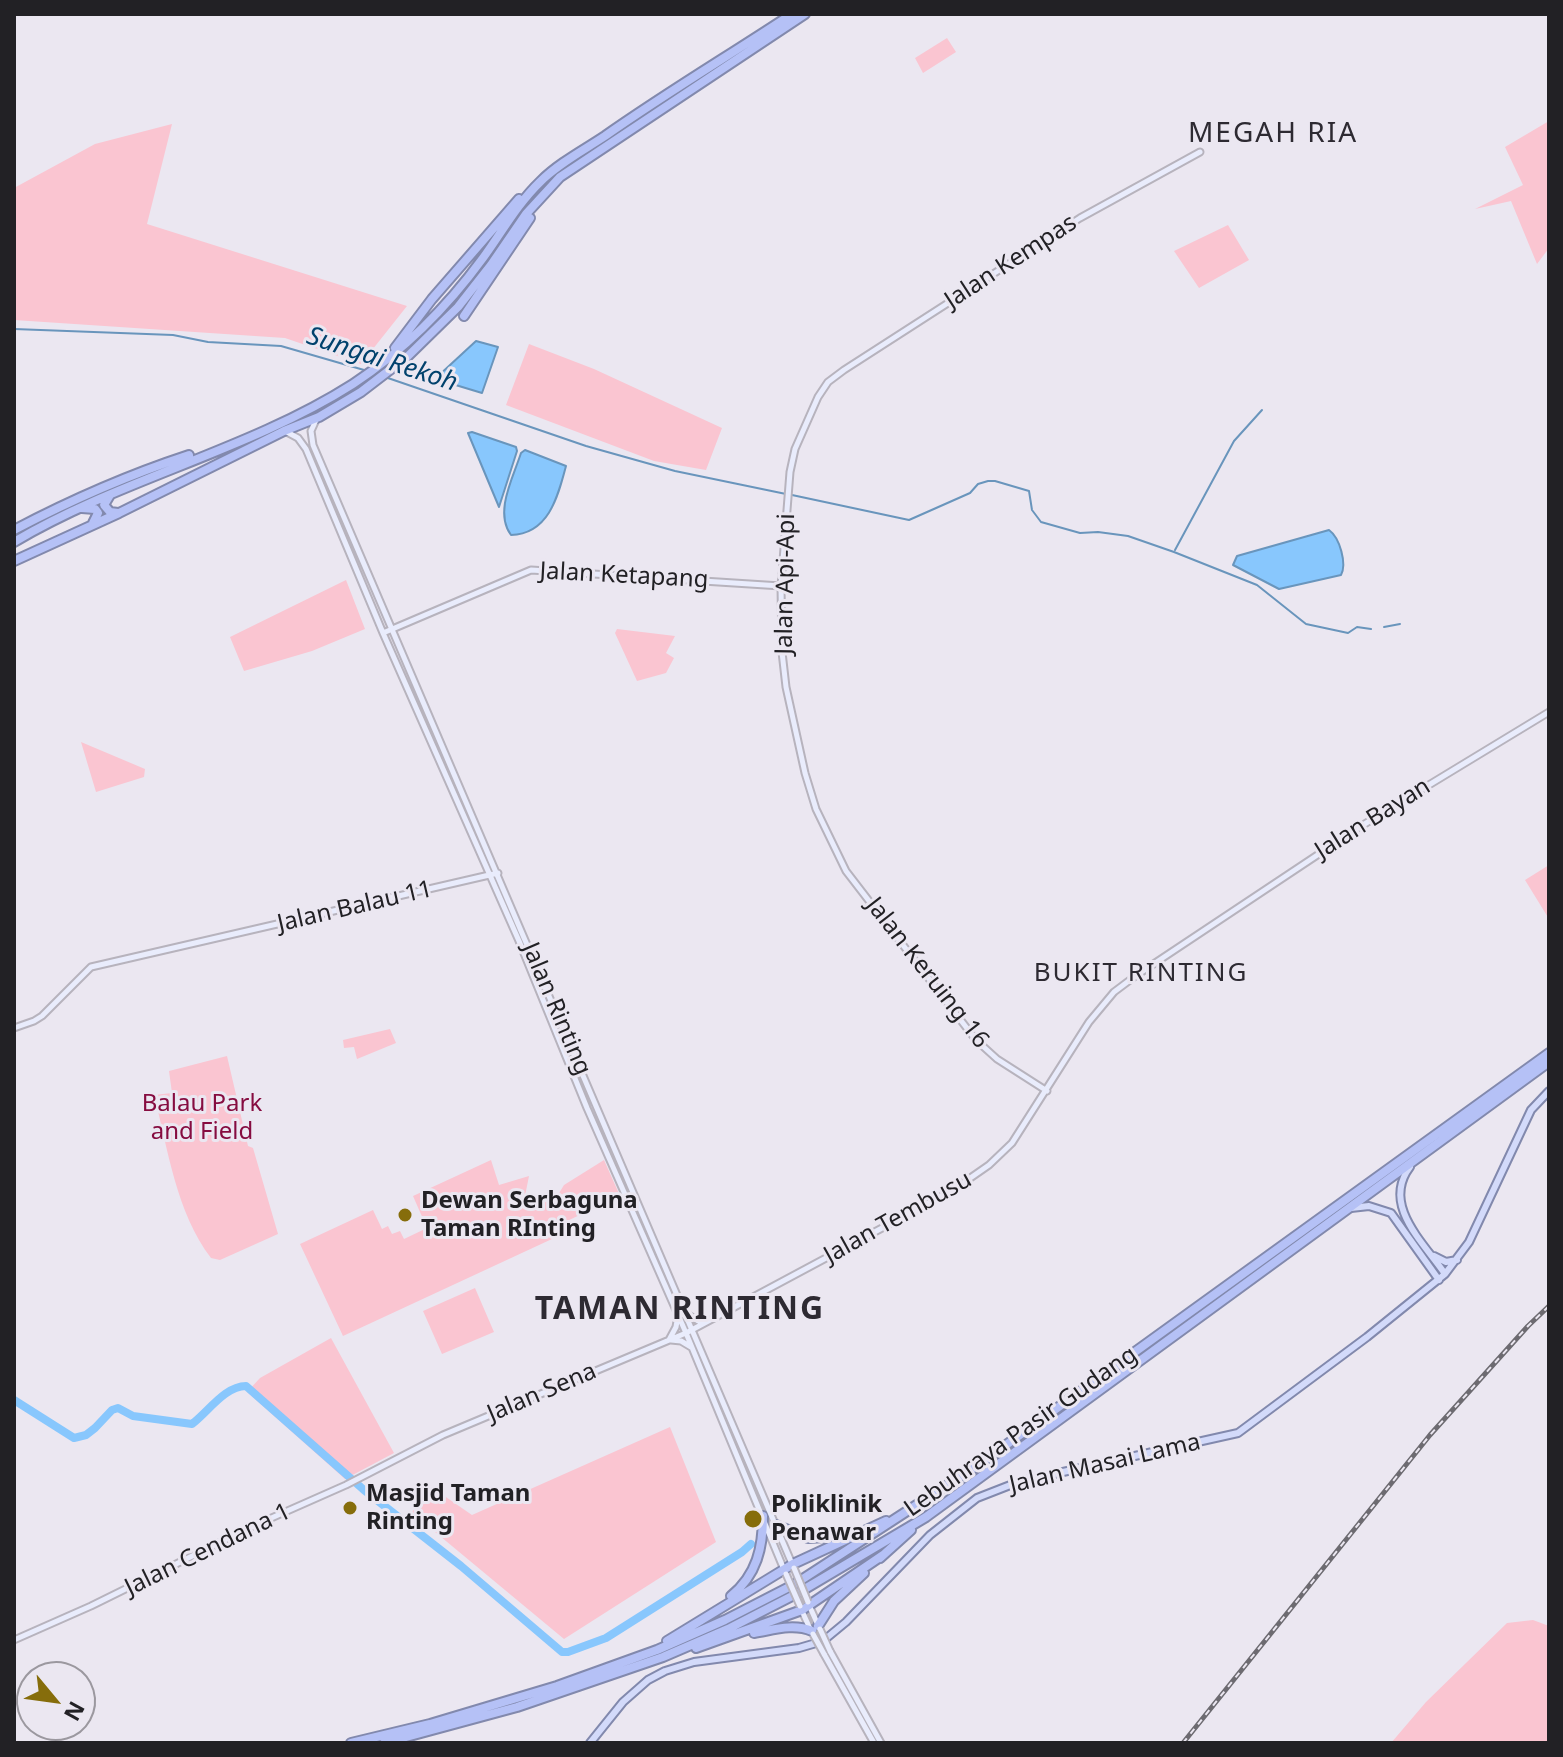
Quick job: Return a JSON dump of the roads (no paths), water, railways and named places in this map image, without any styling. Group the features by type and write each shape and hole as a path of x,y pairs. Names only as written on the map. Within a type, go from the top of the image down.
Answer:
{"highway":[{"path":"387,358 513,204 640,111 792,14"},
{"path":"14,561 319,417 373,383 408,356 458,307 526,214 560,177 587,156 805,14"},
{"path":"464,316 532,215 587,156"},
{"path":"14,542 112,493 271,427 313,407 362,377 450,299 517,208 542,180"},
{"path":"14,530 66,503 138,472 271,427"},
{"path":"112,493 104,505 110,512 119,513"},
{"path":"77,509 95,509 97,518 91,526"},
{"name":"Lebuhraya Pasir Gudang","path":"351,1743 514,1700 642,1655 725,1620 795,1584 981,1463 1549,1053"},
{"name":"Lebuhraya Pasir Gudang","path":"384,1743 517,1707 663,1657 728,1629 798,1593 926,1517 1549,1062"},
{"path":"642,1655 789,1569 908,1510"},
{"path":"706,1616 739,1590 752,1572 760,1554 763,1516"},
{"path":"734,1636 785,1628 816,1630 834,1601 926,1517"},
{"path":"776,1525 811,1538 839,1538 872,1528"},
{"path":"663,1657 734,1636 805,1606 883,1555"}],"main road":[{"name":"Jalan Masai Lama","path":"590,1743 623,1702 648,1680 665,1671 694,1662 799,1648 823,1641 846,1622 930,1535 953,1515 987,1493 1018,1482 1238,1433 1442,1277 1469,1242 1531,1110 1549,1091"},
{"path":"1417,1159 1400,1184 1401,1208 1442,1277"},
{"path":"1347,1208 1369,1206 1391,1213 1442,1277"},
{"path":"1431,1254 1446,1262 1457,1260"}],"street":[{"name":"Jalan Kempas","path":"828,382 1072,223 1200,152"},
{"name":"Jalan Api-Api","path":"826,836 805,773 786,687 781,586 790,472 802,430 828,382"},
{"name":"Jalan Rinting","path":"319,417 311,431 313,445 686,1313 692,1347 763,1516 827,1653"},
{"name":"Jalan Rinting","path":"284,431 298,438 306,449 587,1108 678,1314 698,1343 776,1525 789,1569"},
{"name":"Jalan Ketapang","path":"383,633 531,570 781,586"},
{"name":"Jalan Bayan","path":"1201,931 1382,813 1549,712"},
{"name":"Jalan Keruing 16","path":"826,836 846,871 976,1040 997,1059 1047,1091"},
{"name":"Jalan Balau 11","path":"14,1028 42,1016 91,967 498,873"},
{"name":"Jalan Tembusu","path":"689,1331 972,1178 1012,1143 1089,1022 1114,992 1201,931"},
{"path":"686,1313 698,1321 708,1322"},
{"path":"678,1314 676,1327 668,1340 681,1341 692,1347"},
{"path":"698,1343 698,1334 708,1322"},
{"name":"Jalan Sena","path":"401,1456 443,1435 689,1331"},
{"name":"Jalan Cendana 1","path":"14,1640 346,1485 401,1456"},
{"path":"827,1653 874,1743"},
{"path":"827,1653 881,1743"}],"water":[{"path":"476,341 498,347 482,393 439,380 437,377"},
{"path":"468,433 516,447 499,507"},
{"path":"525,450 566,466 555,501 543,521 524,533 511,535 506,526 505,506 521,453"},
{"path":"1329,530 1341,551 1341,575 1279,589 1233,565 1237,556"}],"waterway":[{"name":"Sungai Rekoh","path":"14,329 173,335 208,342 281,346 364,370"},
{"name":"Sungai Rekoh","path":"385,377 586,446 675,471 786,494"},
{"path":"1175,550 1234,441 1262,410"},
{"path":"792,495 909,520 970,493 978,484 995,481 1029,491 1032,510 1041,522 1080,533 1128,536 1174,552 1257,585 1306,624 1348,633 1357,627 1371,629"},
{"path":"1384,627 1400,624"},
{"path":"14,1400 74,1438 86,1435 118,1408 133,1416 192,1424 231,1390 246,1386 364,1490 461,1566 562,1652 606,1638 751,1544"}],"railway":[{"path":"1183,1743 1430,1435 1549,1306"}],"place":[{"name":"Dewan Serbaguna Taman RInting","path":"405,1215"},
{"name":"Masjid Taman Rinting","path":"350,1508"},
{"name":"Poliklinik Penawar","path":"753,1519"}],"district":[{"name":"MEGAH RIA","path":"1273,134"},
{"name":"BUKIT RINTING","path":"1141,974"},
{"name":"TAMAN RINTING","path":"680,1310"}],"park label":[{"name":"Balau Park and Field","path":"202,1118"}]}
